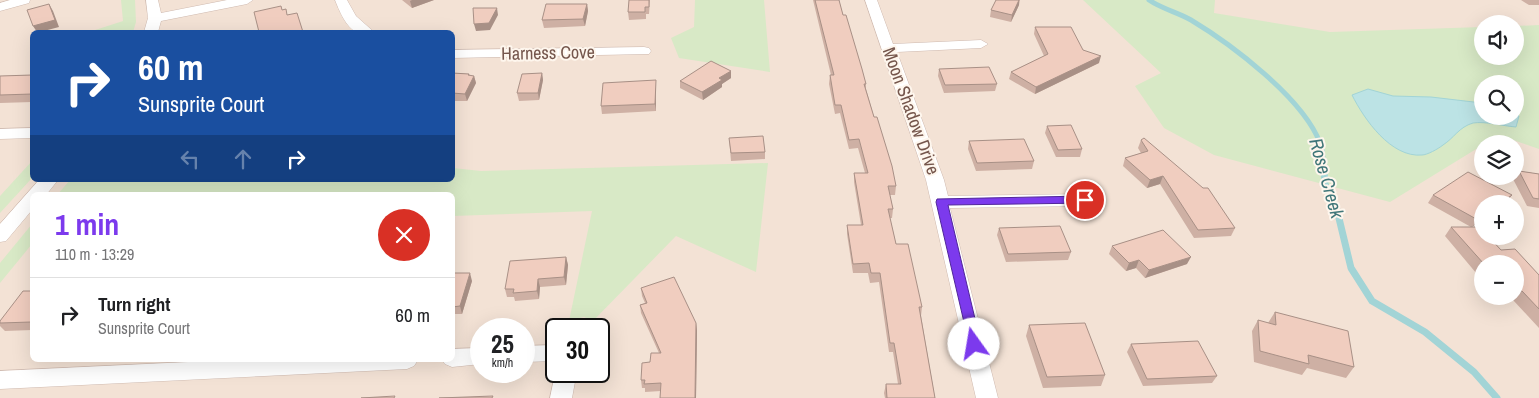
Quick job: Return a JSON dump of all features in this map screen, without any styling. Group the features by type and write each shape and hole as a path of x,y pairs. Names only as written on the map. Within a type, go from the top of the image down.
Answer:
{"street":[{"path":"0,7 24,0"},
{"path":"151,30 154,18 152,0"},
{"path":"154,18 247,0"},
{"path":"341,0 345,12 361,30"},
{"name":"Moon Shadow Drive","path":"872,0 941,202 987,398"},
{"path":"888,48 981,44"},
{"name":"Harness Cove","path":"455,54 644,51"},
{"path":"0,134 30,133"},
{"path":"39,192 47,182"},
{"path":"941,202 1085,200"},
{"path":"0,236 30,201"},
{"path":"455,358 470,357"},
{"path":"0,380 366,362"},
{"path":"561,398 564,383"}],"shaded area":[{"path":"0,0 1539,0 1539,398 0,398"}],"green space":[{"path":"121,0 135,0 136,22 134,30 95,30 123,21"},
{"path":"695,0 764,0 770,72 679,58 671,38 694,27"},
{"path":"1083,0 1215,0 1214,13 1330,32 1474,27 1474,65 1524,65 1524,26 1539,25 1539,149 1524,144 1524,135 1474,135 1474,150 1390,202 1214,155 1164,128 1135,86 1161,73"},
{"path":"30,163 30,180 0,213 0,196"},
{"path":"768,163 756,272 676,236 596,318 570,318 592,211 455,216 455,192 60,192 68,182 455,182 455,168 481,171"},
{"path":"30,226 30,246 0,283 0,263"}],"water":[{"path":"1368,89 1393,96 1431,97 1474,102 1474,123 1464,127 1432,152 1424,155 1411,154 1389,144 1380,135 1364,115 1352,95"}],"building":[{"path":"629,0 649,0 649,7 645,7 645,12 628,12"},
{"path":"815,0 839,0 843,15 846,15 874,117 877,117 892,166 896,186 888,186 893,209 888,209 896,244 908,244 922,307 919,307 935,398 887,398 886,384 901,384 894,343 890,343 880,273 871,273 869,263 853,264 847,225 863,225 854,173 868,173 859,139 849,140 841,105 835,105 830,75 834,75"},
{"path":"996,0 1019,0 1012,15 991,10"},
{"path":"49,4 55,20 33,26 27,10"},
{"path":"546,4 587,4 583,19 542,20"},
{"path":"281,6 282,10 286,9 287,15 297,13 302,30 258,30 254,12"},
{"path":"473,8 497,8 489,23 474,24"},
{"path":"1035,27 1071,27 1083,50 1101,56 1036,87 1011,72 1048,54"},
{"path":"711,61 731,71 719,78 722,80 702,92 680,81"},
{"path":"989,67 997,84 945,85 939,69"},
{"path":"455,73 474,76 465,94 455,93"},
{"path":"542,73 538,93 517,93 522,74"},
{"path":"30,75 30,94 0,95 0,76"},
{"path":"656,80 655,104 601,106 603,83"},
{"path":"1071,125 1082,149 1058,150 1047,126"},
{"path":"763,136 765,152 731,153 729,138"},
{"path":"1144,138 1203,188 1208,188 1235,228 1198,230 1163,176 1150,180 1125,158 1148,151 1141,140"},
{"path":"1024,139 1034,161 977,163 969,141"},
{"path":"1468,172 1474,175 1474,185 1493,185 1512,195 1474,195 1474,218 1433,195"},
{"path":"1524,172 1539,174 1539,199 1533,198 1524,181"},
{"path":"1060,226 1071,252 1008,254 999,228"},
{"path":"1451,227 1474,227 1474,245 1496,245 1501,250 1515,249 1521,255 1476,255"},
{"path":"1163,230 1191,257 1149,270 1139,260 1129,263 1112,246"},
{"path":"566,257 564,277 538,279 537,291 513,293 514,289 505,289 510,261"},
{"path":"1524,259 1539,275 1539,309 1524,293"},
{"path":"455,273 470,273 460,306 455,307"},
{"path":"674,277 696,323 695,398 660,398 661,383 644,384 645,380 641,380 642,363 650,362 651,353 661,353 640,305 647,303 641,288"},
{"path":"23,291 30,291 30,322 0,323"},
{"path":"1275,312 1348,331 1354,367 1308,355 1309,364 1260,351 1258,320 1276,325"},
{"path":"1085,323 1105,375 1047,377 1029,325"},
{"path":"1198,341 1217,376 1147,379 1131,344"},
{"path":"395,396 394,398 361,398"},
{"path":"493,396 492,398 439,398"}],"waterway":[{"name":"Rose Creek","path":"1149,0 1186,17 1207,30 1245,58 1282,91 1298,108 1320,143 1323,154 1324,173"},
{"name":"Rose Creek","path":"1324,172 1325,184 1337,210 1351,268 1372,301 1425,332 1474,372 1497,398"}],"route":[{"path":"974,344 941,202 1085,200"}]}
